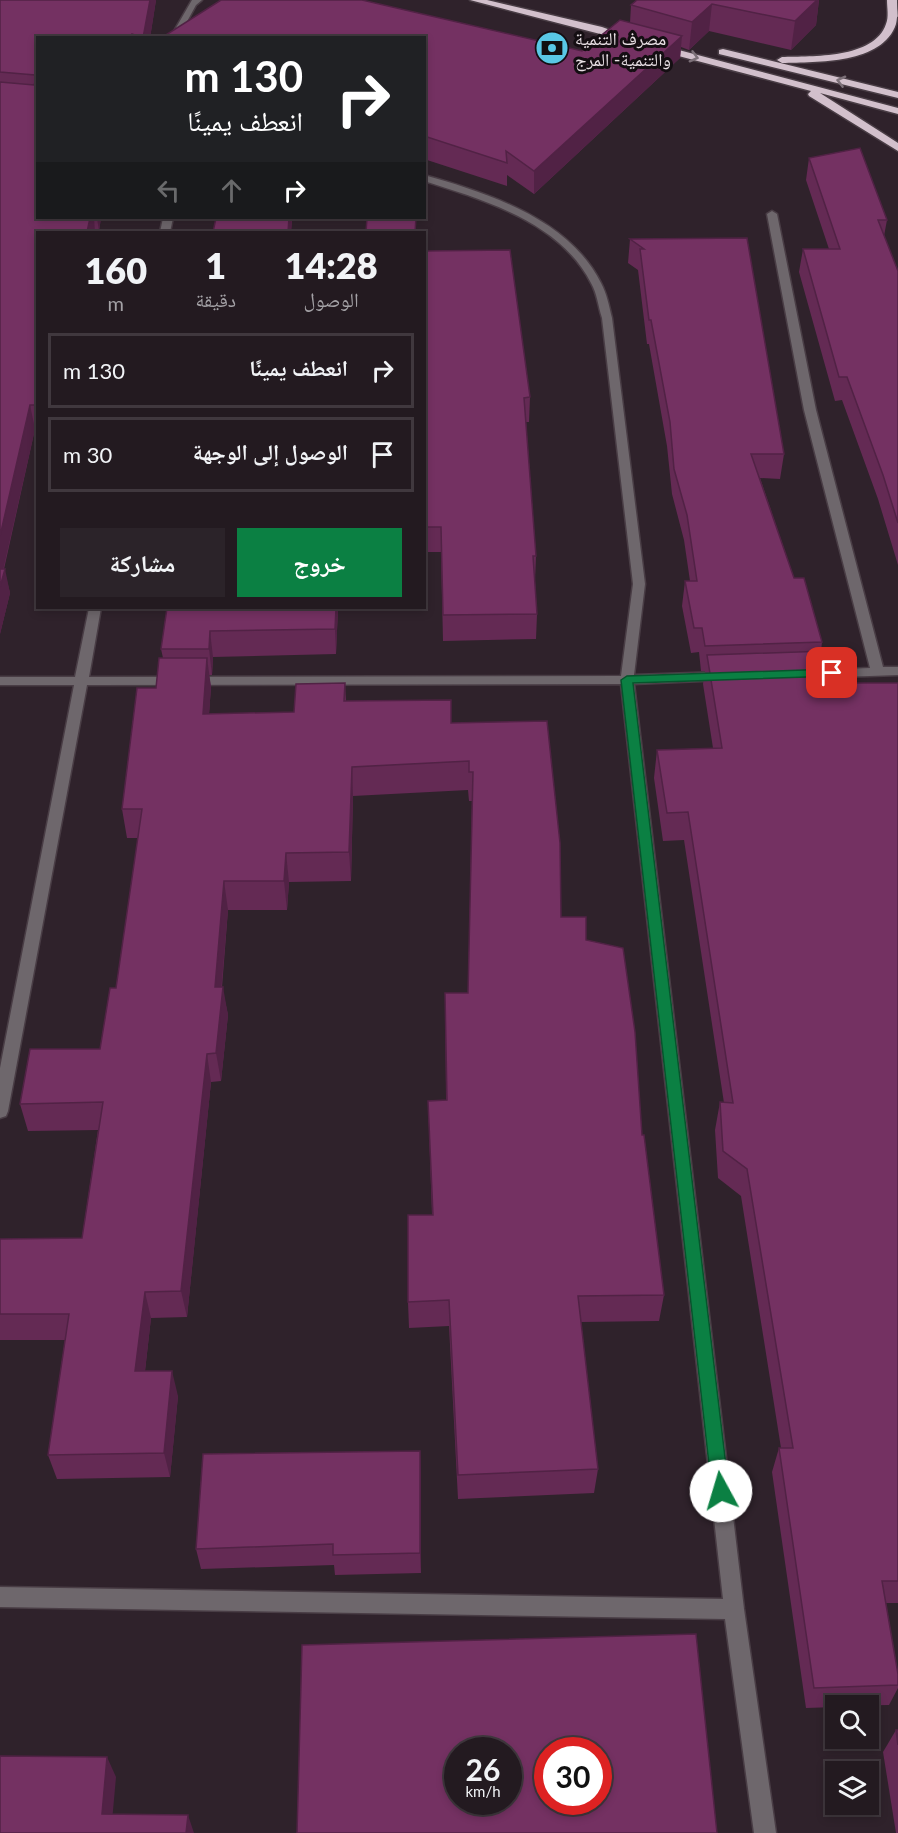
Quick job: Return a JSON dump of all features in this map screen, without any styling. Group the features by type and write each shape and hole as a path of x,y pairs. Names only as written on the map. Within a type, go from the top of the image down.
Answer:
{"highway":[{"path":"475,0 641,40 898,111"},
{"path":"750,58 833,58 862,50 882,40 888,31 892,22 892,0"},
{"path":"656,37 898,95"},
{"path":"793,83 898,148"}],"main road":[{"path":"892,0 898,15"}],"street":[{"path":"175,36 193,3 198,0"},
{"path":"426,179 481,196 529,217 566,243 595,280 607,318 639,584 627,680 734,1609 765,1833"},
{"path":"772,214 810,410 877,671"},
{"path":"0,1111 95,609"},
{"path":"794,674 898,671"},
{"path":"0,681 627,680 734,676"},
{"path":"0,1597 734,1609"}],"building":[{"path":"0,0 150,0 143,36 132,34 132,36 36,36 36,76 0,72"},
{"path":"221,0 362,0 582,51 620,20 682,36 534,171 506,151 507,163 426,137 426,36 164,36"},
{"path":"637,0 817,0 795,21 712,4 692,22 631,5"},
{"path":"36,80 36,219 90,219 87,231 36,231 36,405 30,405 0,536 0,82 34,85"},
{"path":"860,148 887,220 878,220 898,271 898,523 847,377 839,377 803,249 840,249 809,158"},
{"path":"216,219 289,219 288,231 213,231"},
{"path":"367,219 416,219 415,231 366,231"},
{"path":"747,238 784,454 751,454 794,578 804,578 822,642 705,646 702,628 694,628 685,581 697,581 687,515 674,469 670,422 651,320 649,320 640,249 644,249 630,239"},
{"path":"510,250 530,397 524,398 536,556 533,556 537,614 443,615 441,527 426,527 426,251"},
{"path":"0,569 5,569 0,587"},
{"path":"167,609 336,609 335,629 210,631 209,649 161,649"},
{"path":"827,651 836,683 898,683 898,1581 882,1581 898,1685 814,1688 779,1448 793,1448 747,1169 723,1151 720,1102 733,1103 688,812 667,813 657,750 722,748 707,655"},
{"path":"159,658 207,658 203,714 294,712 296,684 345,683 344,701 451,700 451,723 547,721 560,843 561,917 586,917 586,940 623,948 635,1032 642,1135 644,1135 664,1295 578,1296 598,1469 458,1475 449,1300 408,1302 408,1215 433,1215 428,1101 447,1100 445,993 468,993 473,772 469,772 469,761 352,767 349,852 286,853 284,881 224,881 215,987 223,987 216,1053 207,1054 181,1291 145,1292 135,1371 172,1371 164,1453 48,1455 69,1314 0,1314 0,1239 82,1238 103,1102 20,1104 30,1049 100,1049 110,988 116,988 142,809 122,809 137,688 156,688"},
{"path":"420,1451 420,1553 333,1555 333,1544 196,1549 203,1454"},
{"path":"696,1634 717,1833 297,1833 302,1645"},
{"path":"0,1756 107,1757 102,1814 188,1815 186,1833 0,1833"}],"place":[{"name":"مصرف التنمية والتنمية- المرج","path":"552,48"}],"route":[{"path":"721,1491 627,680 832,673"}]}
